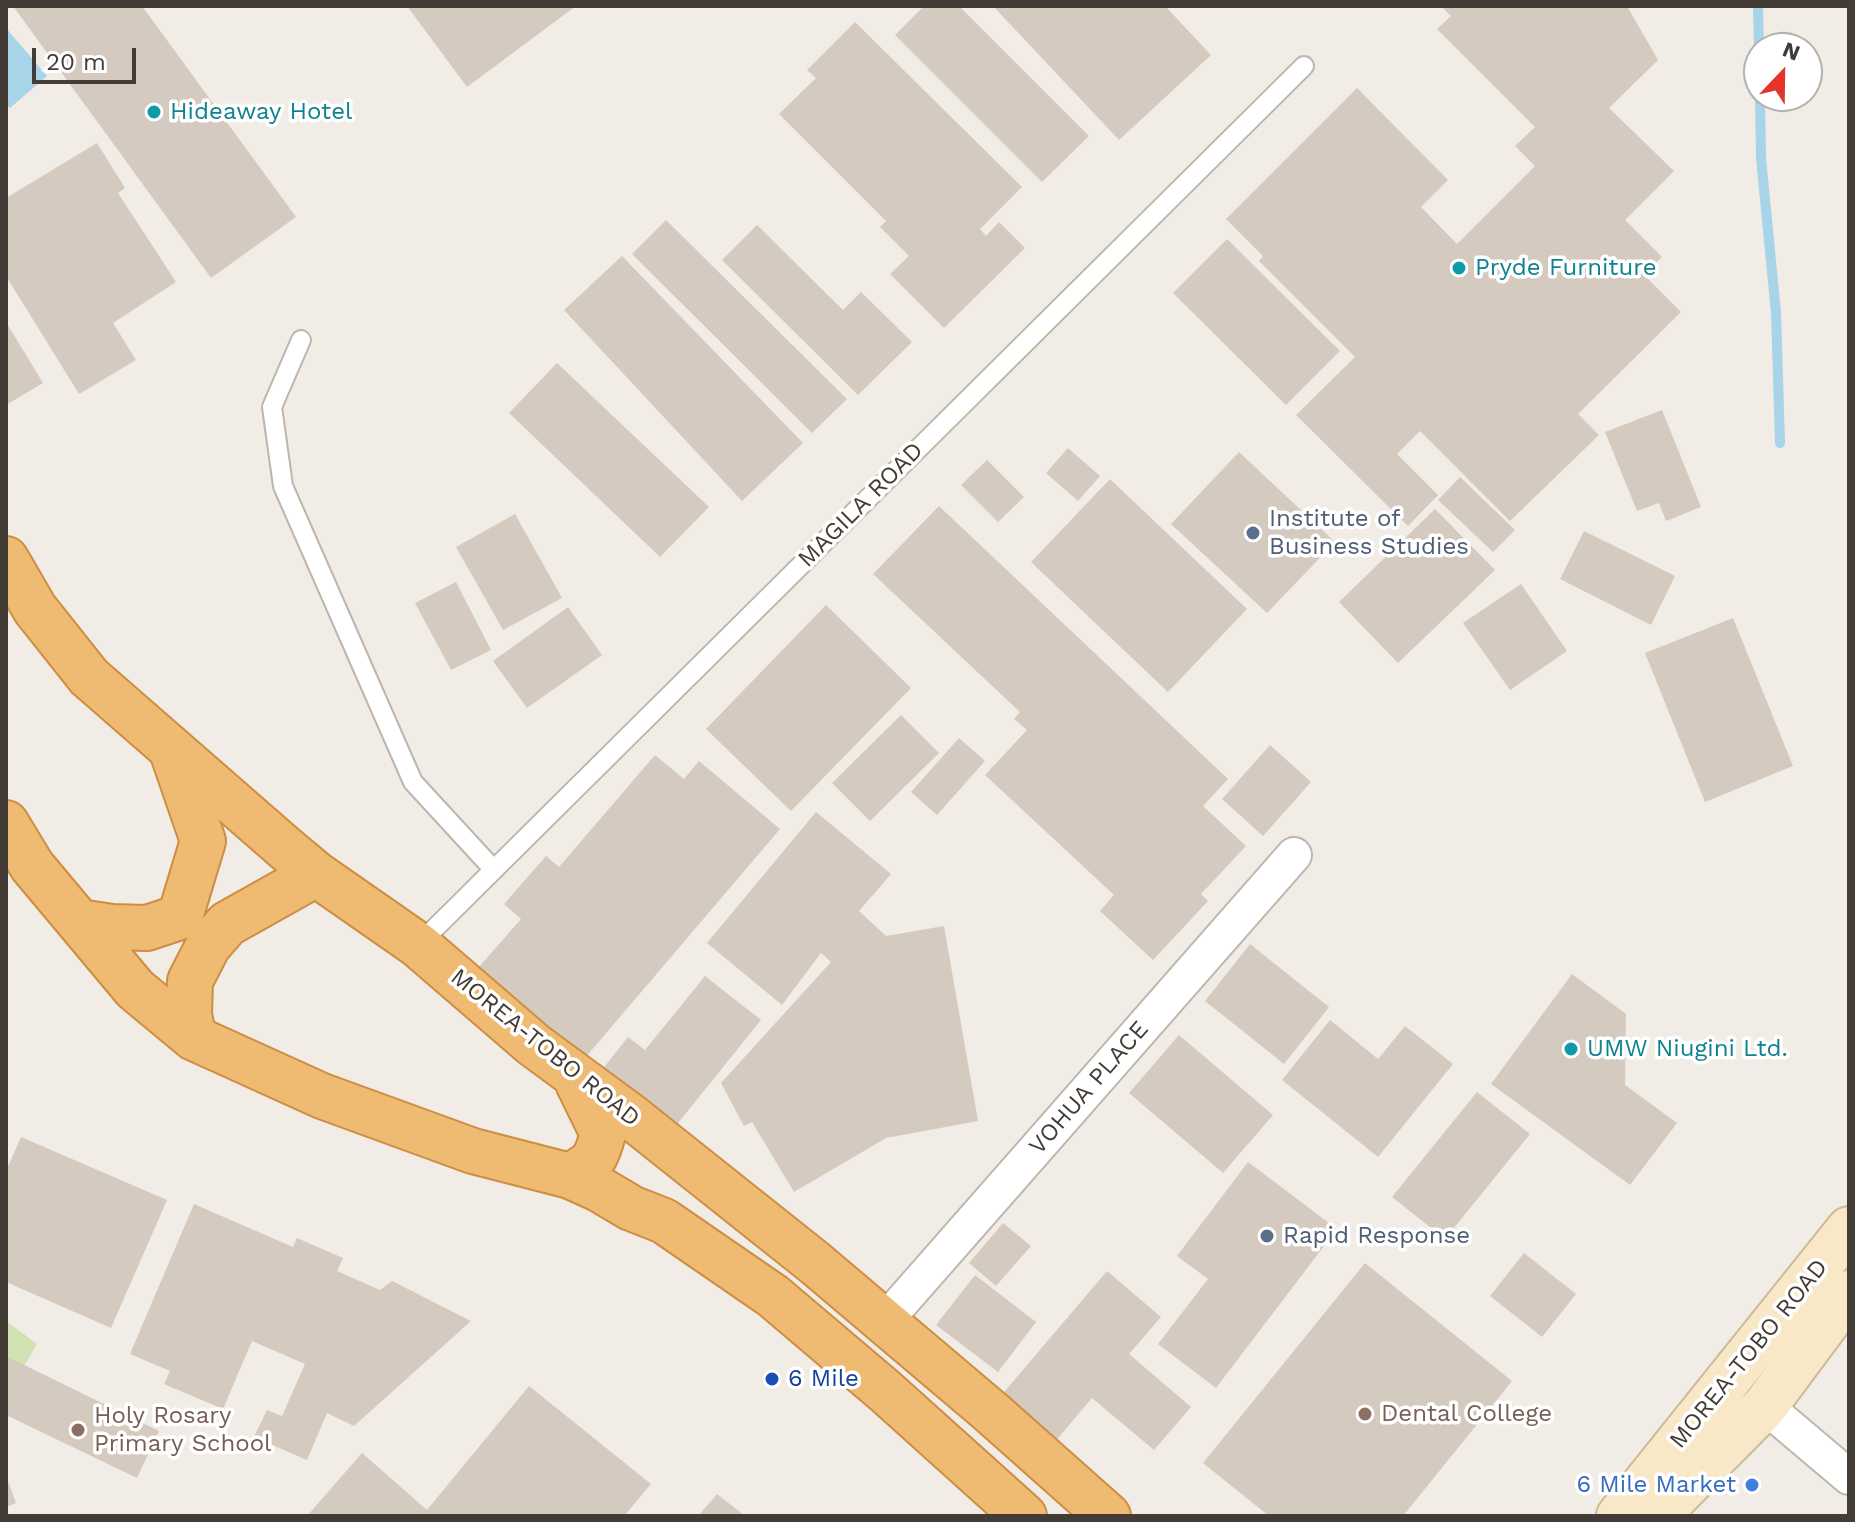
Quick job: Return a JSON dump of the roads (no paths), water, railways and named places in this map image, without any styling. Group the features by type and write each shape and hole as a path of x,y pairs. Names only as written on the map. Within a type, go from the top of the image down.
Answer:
{"highway":[{"name":"MOREA-TOBO ROAD","path":"6,559 35,609 89,677 316,874 418,945 534,1045 629,1115 815,1263 1108,1516"},
{"path":"79,922 147,928 180,917 203,841 171,748"},
{"path":"6,823 32,866 135,989 194,1038 322,1096 473,1151 570,1176 631,1208 664,1221 773,1296 1024,1516"},
{"path":"194,1038 189,1015 190,981 208,946 227,924 316,874"},
{"path":"570,1176 590,1165 597,1157 603,1134 576,1077"}],"main road":[{"name":"MOREA-TOBO ROAD","path":"1619,1516 1849,1229"},
{"name":"MOREA-TOBO ROAD","path":"1659,1516 1765,1406 1849,1293"},
{"path":"1671,1449 1714,1419 1765,1406"}],"street":[{"name":"VOHUA PLACE","path":"885,1321 1294,855"},
{"path":"1765,1406 1849,1477"}],"lane":[{"name":"MAGILA ROAD","path":"418,945 1304,66"},
{"path":"301,340 272,407 283,486 413,782 494,870"}],"water":[{"path":"6,28 47,76 10,108 6,104"}],"waterway":[{"path":"1758,6 1759,32"},
{"path":"1760,112 1761,158 1776,313 1780,443"}],"place":[{"name":"Hideaway Hotel","path":"154,112"},
{"name":"Pryde Furniture","path":"1459,268"},
{"name":"Institute of Business Studies","path":"1253,533"},
{"name":"UMW Niugini Ltd.","path":"1571,1049"},
{"name":"Rapid Response","path":"1267,1236"},
{"name":"6 Mile","path":"772,1379"},
{"name":"Dental College","path":"1365,1414"},
{"name":"Holy Rosary Primary School","path":"78,1430"},
{"name":"6 Mile Market","path":"1752,1485"}]}
